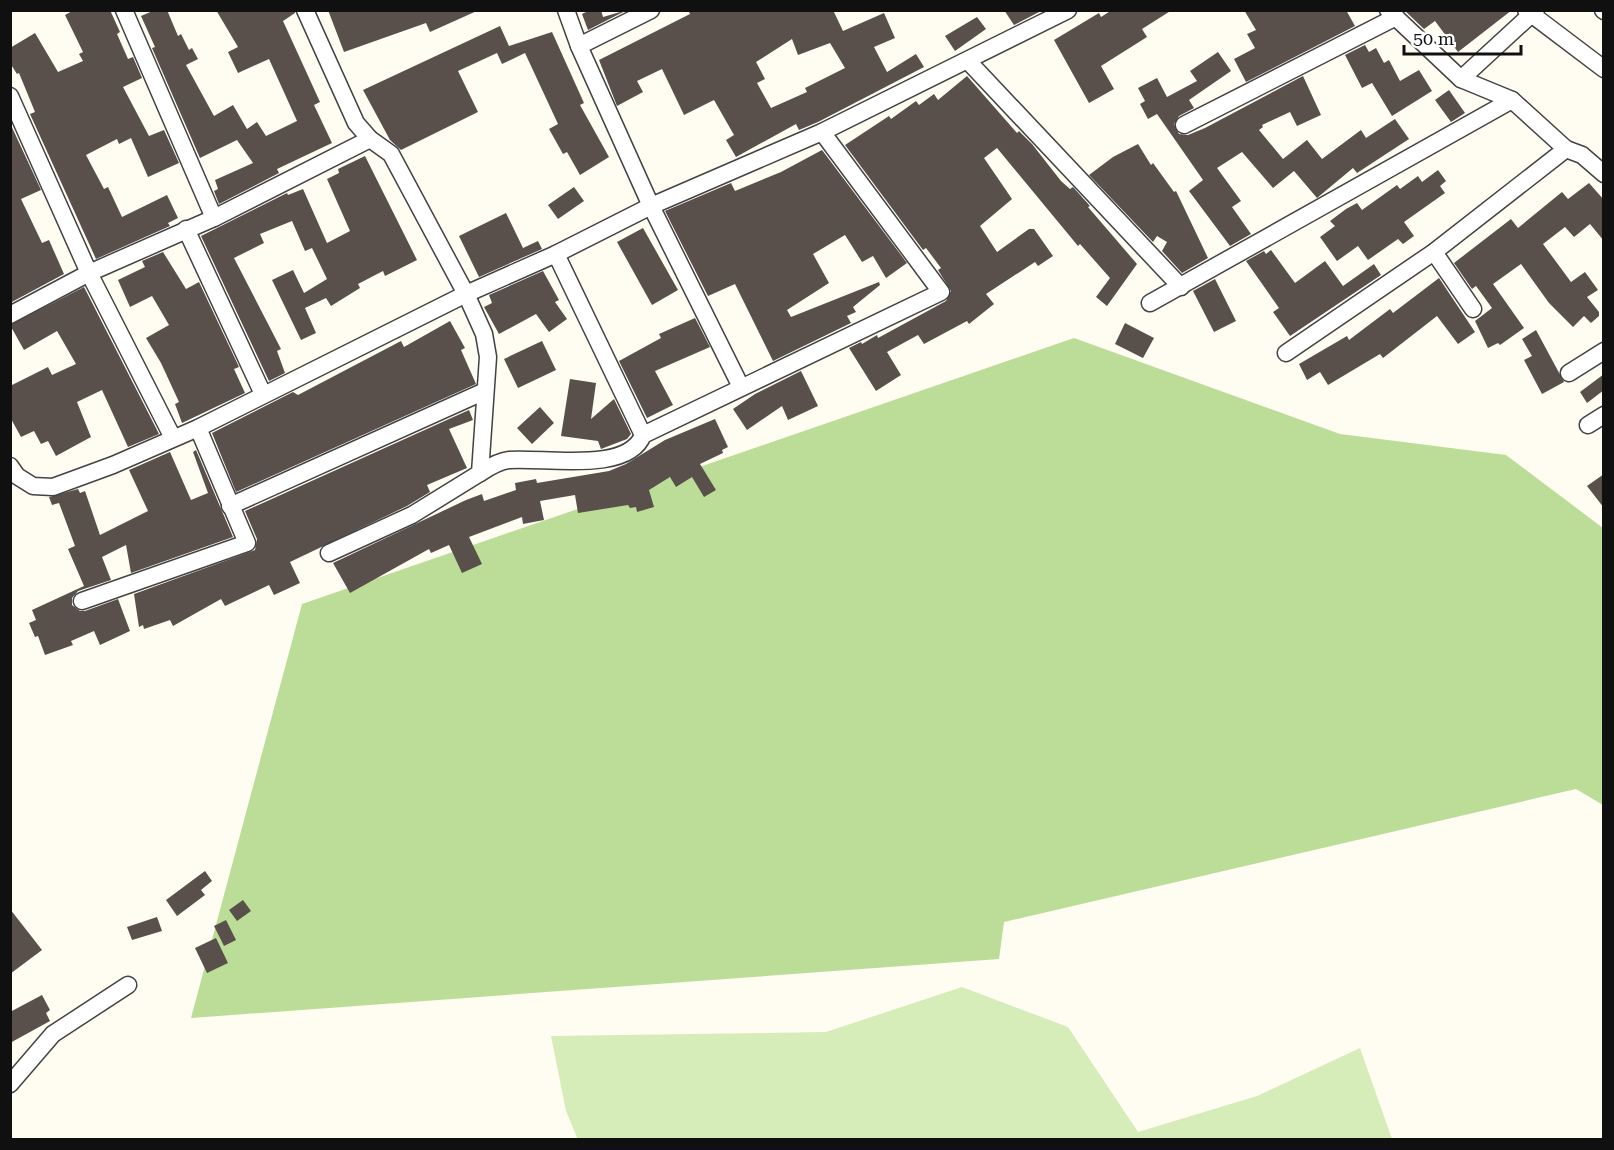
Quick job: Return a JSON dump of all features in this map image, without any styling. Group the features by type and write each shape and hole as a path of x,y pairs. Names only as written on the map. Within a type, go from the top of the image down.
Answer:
{"street":[{"path":"123,10 214,218"},
{"path":"305,10 356,123 370,139 391,154 466,294 484,334 488,357 480,473"},
{"path":"566,10 579,46 651,206 741,387"},
{"path":"579,46 651,10"},
{"path":"10,466 17,476 33,486 53,487 112,465 198,428 466,294 556,254 651,206 822,132 1068,10"},
{"path":"1461,79 1530,12 1604,69"},
{"path":"1185,125 1392,14 1461,79 1512,100 1566,149 1582,155 1604,174"},
{"path":"968,61 1181,287"},
{"path":"10,96 89,273 173,438"},
{"path":"1150,303 1512,100"},
{"path":"329,553 412,515 480,473 508,460 586,461 627,454 634,450 643,435 941,292 822,132"},
{"path":"10,315 89,273 186,228 214,218 370,139"},
{"path":"1287,352 1434,252 1566,149"},
{"path":"186,228 263,394"},
{"path":"1434,252 1473,309"},
{"path":"556,254 643,435"},
{"path":"1569,373 1604,351"},
{"path":"230,506 485,391"},
{"path":"1588,425 1604,415"},
{"path":"82,601 247,543 198,428"},
{"path":"10,1084 53,1034 128,985"}],"green space":[{"path":"1074,338 1340,434 1506,455 1603,528 1603,805 1576,789 1004,922 999,959 191,1018 302,604"},
{"path":"962,987 1068,1027 1138,1132 1257,1096 1360,1048 1392,1139 578,1140 566,1111 551,1036 826,1032"}],"building":[{"path":"74,10 110,10 120,32 117,34 128,59 133,57 142,78 123,87 149,136 164,130 179,163 148,177 131,138 119,144 117,139 86,155 104,189 108,187 122,217 167,195 178,218 168,223 170,226 96,259 30,114 35,112 19,73 17,74 10,63 10,48 35,33 58,72 83,61 79,54 83,52 65,15"},
{"path":"155,10 167,10 178,36 181,34 189,50 192,48 198,59 186,65 214,116 233,105 247,129 257,122 266,136 297,121 269,59 238,73 228,52 238,47 216,10 295,10 295,13 283,21 320,102 314,105 332,143 277,169 279,173 219,204 214,191 218,189 215,180 253,163 237,140 200,158 152,48 155,47 141,16"},
{"path":"328,10 479,10 430,32 426,23 344,52"},
{"path":"590,10 601,10 603,17 627,10 588,30 582,14"},
{"path":"688,10 833,10 843,31 884,13 895,38 874,47 887,72 916,54 924,67 818,122 799,130 796,124 736,157 726,140 734,135 714,100 684,115 662,69 637,81 643,92 617,106 599,60 690,14","holes":["792,39 798,55 830,43 845,68 805,88 807,92 771,108 757,83 765,79 756,62"]},
{"path":"1004,10 1043,10 1014,25"},
{"path":"1112,10 1172,10 1142,29 1147,37 1101,66 1114,89 1089,103 1054,40 1099,13 1101,17"},
{"path":"1244,10 1346,10 1355,26 1246,82 1234,59 1255,48 1247,34 1256,30"},
{"path":"1404,10 1512,10 1458,52 1435,21 1424,29"},
{"path":"977,17 986,29 955,51 945,36"},
{"path":"500,26 509,46 552,32 584,103 580,105 609,157 580,175 567,152 563,154 549,129 558,124 525,53 502,64 497,53 458,71 478,112 401,150 390,140 363,90"},
{"path":"1365,45 1369,52 1376,48 1384,63 1389,60 1400,81 1419,70 1432,91 1392,116 1372,83 1362,88 1345,55"},
{"path":"1218,52 1231,71 1189,100 1194,108 1179,116 1174,124 1179,134 1188,135 1205,128 1303,76 1321,115 1297,126 1290,112 1262,125 1263,127 1259,130 1283,159 1307,140 1322,159 1361,130 1366,138 1395,119 1409,139 1357,173 1353,168 1317,198 1294,171 1273,188 1242,152 1217,168 1241,201 1232,207 1251,234 1230,246 1189,191 1203,180 1157,114 1148,119 1140,104 1145,101 1138,88 1157,78 1167,97 1197,81 1190,71"},
{"path":"967,76 1017,133 1019,131 1032,144 1061,181 1070,189 1073,187 1137,264 1107,306 1096,297 1110,278 1080,244 1078,246 997,148 984,158 1012,199 980,226 997,252 1029,229 1034,229 1053,256 1038,266 1035,262 986,294 994,304 969,324 967,321 924,344 918,335 887,352 901,375 876,391 849,348 861,342 862,344 877,335 878,338 946,301 951,291 938,270 941,268 926,248 923,250 845,145 889,116 891,119 916,101 919,105 934,94 938,100"},
{"path":"1449,90 1465,113 1451,122 1435,100"},
{"path":"10,123 41,190 21,199 42,243 49,240 64,274 10,303"},
{"path":"1138,144 1151,165 1153,163 1174,192 1176,191 1208,258 1182,273 1162,251 1167,242 1157,236 1153,242 1089,175 1113,157"},
{"path":"822,150 907,263 886,278 873,256 862,262 845,235 813,254 829,283 787,310 791,317 879,282 880,285 853,307 856,312 847,316 851,323 773,361 735,284 708,296 665,211 731,183 735,191 781,172"},
{"path":"365,156 417,260 385,276 383,271 358,284 360,288 331,306 326,298 305,308 316,333 301,340 272,280 293,270 304,293 327,279 312,248 305,251 292,221 260,234 264,243 234,258 281,349 277,351 285,373 269,381 201,236 287,193 288,195 303,189 327,243 350,231 327,179 339,173 338,169"},
{"path":"1438,170 1446,181 1440,186 1445,193 1404,222 1414,236 1403,244 1398,239 1368,260 1358,246 1337,261 1320,237 1335,226 1330,221 1357,203 1362,210 1397,185 1400,189 1418,176 1422,182"},
{"path":"1589,183 1604,200 1604,241 1590,224 1574,237 1565,227 1543,244 1571,282 1585,272 1598,290 1587,297 1599,312 1599,316 1591,323 1584,316 1573,327 1549,303 1521,264 1493,284 1524,328 1500,345 1498,343 1488,348 1475,321 1492,308 1476,286 1472,289 1454,263 1511,219 1518,228 1562,192 1568,199"},
{"path":"574,187 584,201 558,219 548,205"},
{"path":"506,213 523,248 538,241 542,249 479,277 459,236"},
{"path":"643,228 678,290 652,305 617,242"},
{"path":"1271,250 1295,283 1325,261 1343,286 1374,264 1381,275 1290,336 1273,312 1279,308 1246,261 1264,251 1266,254"},
{"path":"163,252 186,289 199,282 239,367 234,369 245,393 182,423 175,404 179,402 161,363 146,338 169,325 152,296 130,307 118,280 145,267 142,261"},
{"path":"543,271 559,300 555,302 567,319 549,332 536,314 499,334 484,307 492,303 489,295"},
{"path":"1439,278 1475,332 1458,344 1437,316 1383,358 1380,354 1328,385 1320,372 1307,380 1299,364 1347,336 1349,340 1390,309 1393,313"},
{"path":"1215,279 1236,321 1214,332 1193,291"},
{"path":"84,287 159,434 128,447 102,390 77,402 91,437 56,456 48,441 41,444 34,431 21,437 10,417 10,386 48,367 52,375 76,364 57,331 24,350 10,325"},
{"path":"695,318 710,347 655,371 673,405 647,418 619,361 661,338 659,334"},
{"path":"450,321 465,348 461,350 476,384 236,492 212,433 293,392 298,395 401,341 404,347"},
{"path":"1125,323 1154,338 1143,358 1115,344"},
{"path":"1536,330 1564,382 1542,394 1524,360 1532,356 1522,339"},
{"path":"542,341 556,370 518,388 504,359"},
{"path":"801,371 818,406 788,420 782,406 747,430 733,409 755,394"},
{"path":"1604,374 1604,390 1587,403 1580,392"},
{"path":"570,379 596,383 591,419 614,399 631,434 627,439 601,449 598,441 561,436"},
{"path":"540,407 554,423 532,444 517,428"},
{"path":"469,410 473,420 449,429 467,468 427,485 430,492 407,506 290,562 300,583 274,595 269,585 225,606 221,599 173,626 170,620 144,629 143,625 139,627 134,594 255,550 257,539 245,511"},
{"path":"715,419 728,447 722,450 723,453 700,464 716,490 704,497 692,477 676,487 670,477 649,490 654,507 637,512 636,507 630,508 628,505 578,513 575,495 540,501 544,520 523,524 522,517 469,537 482,564 462,573 449,545 431,553 429,549 350,593 333,563 466,500 482,494 484,501 516,490 515,483 536,479 537,483 609,471 626,464 665,440"},
{"path":"196,450 233,537 131,573 126,545 102,557 111,580 78,591 72,598 72,605 80,611 85,611 118,599 130,631 100,645 94,631 71,641 73,645 45,655 38,636 35,637 29,623 36,620 32,610 84,586 68,549 75,546 59,503 52,505 49,497 78,489 80,493 85,491 100,535 148,511 129,470 170,452 191,500 208,493 193,452"},
{"path":"1604,474 1604,508 1587,486"},
{"path":"205,871 212,881 201,890 205,895 177,916 166,900"},
{"path":"243,900 251,911 237,921 229,910"},
{"path":"10,909 42,950 10,974"},
{"path":"157,917 162,931 132,940 127,927"},
{"path":"226,920 236,940 224,946 214,926"},
{"path":"216,938 228,963 207,973 195,948"},
{"path":"42,995 50,1010 46,1013 50,1021 10,1043 10,1012"}]}
